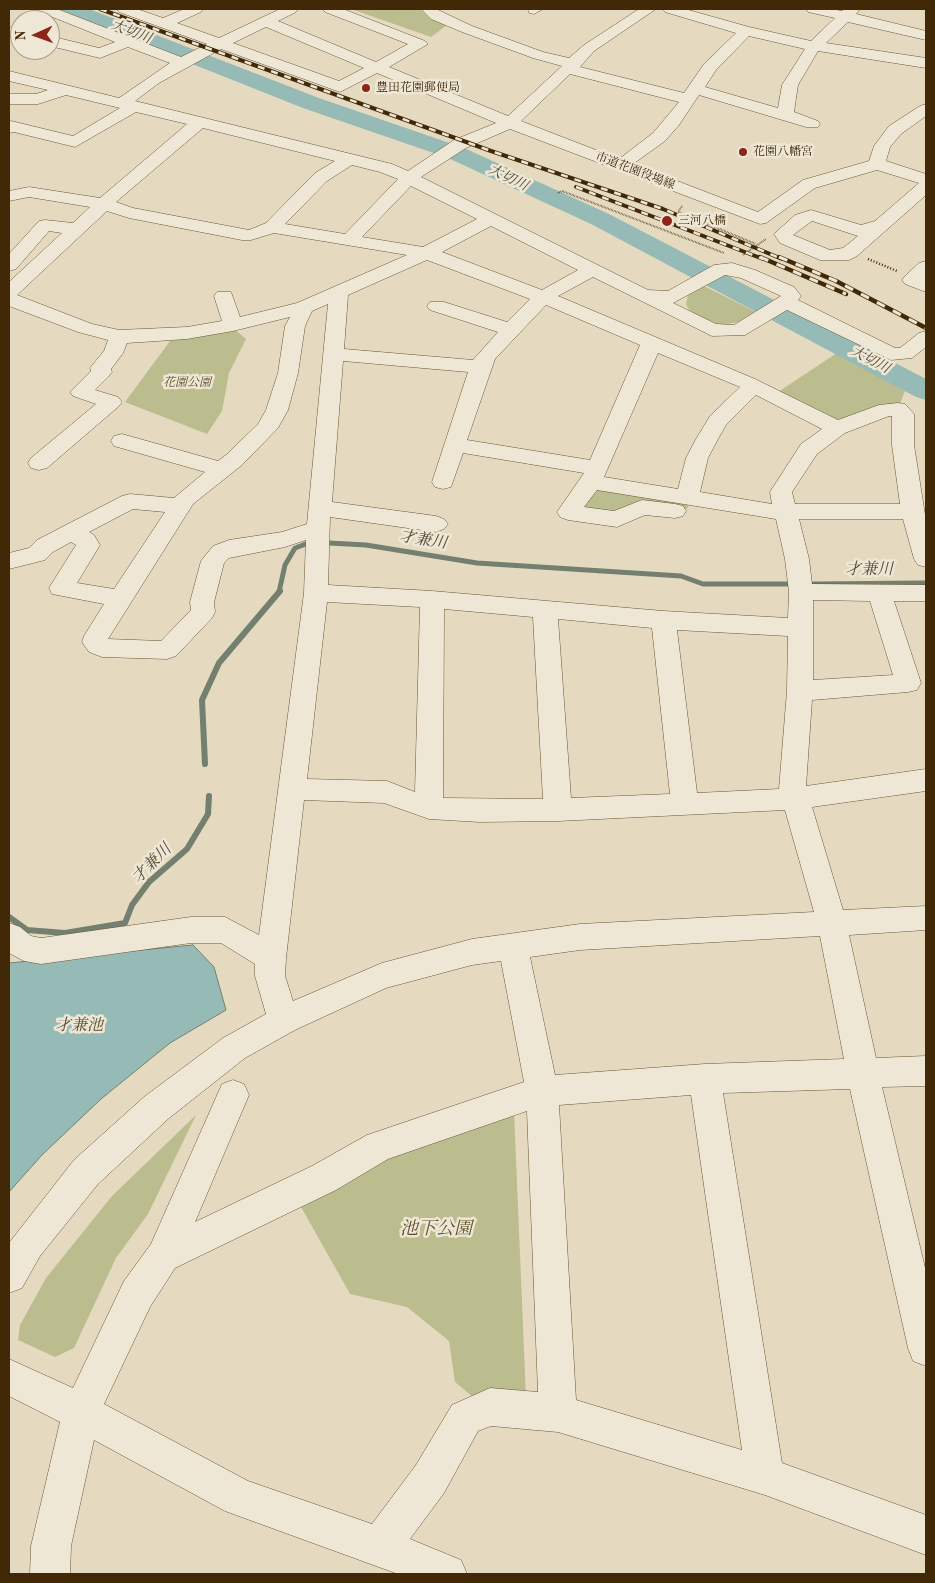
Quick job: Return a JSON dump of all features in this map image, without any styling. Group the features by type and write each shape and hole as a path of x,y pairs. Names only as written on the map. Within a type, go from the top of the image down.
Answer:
{"street":[{"path":"46,9 130,41 190,59"},
{"path":"124,9 340,86 378,68 420,44 330,9"},
{"path":"165,24 196,9"},
{"path":"9,128 11,126 76,142 190,59 291,9"},
{"path":"428,9 436,16 467,29 571,66 785,115 812,124"},
{"path":"623,9 646,10"},
{"path":"670,9 810,52 846,66"},
{"path":"706,20 722,9"},
{"path":"813,9 847,13 926,35"},
{"path":"350,239 409,178 460,144 510,123 588,48 646,10"},
{"path":"785,115 790,85 810,52 847,13"},
{"name":"市道花園役場線","path":"265,21 510,123 760,219 809,184 877,164"},
{"path":"621,165 659,137 673,122 710,68 746,32"},
{"path":"60,43 100,53 130,41"},
{"path":"810,52 926,63"},
{"path":"9,76 386,168 644,296 674,305 712,330 738,331 786,302 791,296 787,291 732,269 721,269 674,305"},
{"path":"9,99 38,99 49,97 65,89"},
{"path":"926,109 895,130 882,146 877,164 926,179"},
{"path":"9,292 104,204 200,122"},
{"path":"9,196 29,192 104,204 129,213 242,235 251,235 272,227 321,177 349,159"},
{"path":"861,242 811,215 793,226 828,238 835,245 833,256 842,256 861,242 882,225 926,186"},
{"path":"9,299 85,328 120,336 160,336 233,325 304,307 339,293 427,253 491,219"},
{"path":"9,264 45,225 77,229"},
{"path":"272,227 427,253 652,342 753,386 837,428"},
{"path":"443,482 480,367 486,356 543,298 592,270"},
{"path":"284,1020 270,976 271,958 316,593 319,530 339,293"},
{"path":"224,296 233,325"},
{"path":"786,302 891,354 905,354 926,337"},
{"path":"437,306 511,330"},
{"path":"304,307 295,326 285,382 277,410 267,428 234,460 185,499 96,636 98,646 168,650 203,612 202,602 213,561 221,552 229,548 319,530 436,524"},
{"path":"39,463 111,402 80,392 102,372 100,368 113,353 120,336"},
{"path":"652,342 594,475 568,512 617,519 642,507 688,505 786,512 912,512"},
{"path":"334,354 480,367"},
{"path":"688,505 697,458 711,433 730,407 753,386"},
{"path":"926,559 912,512 903,445 903,414 898,409 886,410 837,428 809,449 781,492 797,559 801,592 800,691 792,786 832,922 863,1074 926,1348"},
{"path":"122,441 220,470"},
{"path":"455,445 594,475 688,505"},
{"path":"9,561 36,554 45,546 130,501 180,506"},
{"path":"72,532 86,541 88,545 61,588 120,599"},
{"path":"801,592 926,594"},
{"path":"800,691 908,683 879,592"},
{"path":"316,593 432,599 663,620 802,628"},
{"path":"430,808 432,599"},
{"path":"545,610 558,810"},
{"path":"663,620 685,804"},
{"path":"293,789 387,792 412,803 430,808 480,812 795,799 926,780"},
{"path":"9,1275 28,1244 80,1179 119,1140 156,1108 234,1048 284,1020 382,976 464,954 513,945 580,937 926,918"},
{"path":"9,936 24,948 41,951 191,930 225,930 271,958"},
{"path":"513,945 542,1091 558,1413"},
{"path":"163,1256 324,1178 379,1146 542,1091 706,1079 926,1071"},
{"path":"706,1079 765,1476"},
{"path":"50,1574 51,1546 81,1412 137,1294 163,1256 233,1094"},
{"path":"9,1377 81,1412 239,1497 380,1547 447,1574"},
{"path":"380,1547 430,1480 465,1418 490,1407 558,1413 765,1476 926,1535"}],"path":[{"path":"558,193 562,191 729,255"},
{"path":"682,206 678,212 757,244"},
{"path":"738,258 769,237"},
{"path":"861,242 922,277"}],"green space":[{"path":"351,9 424,9 447,25 431,37"},
{"path":"704,286 756,312 739,322 721,325 692,316 686,304 688,295"},
{"name":"花園公園","path":"233,328 246,339 229,373 222,411 207,434 125,402 170,341"},
{"path":"840,351 905,391 900,404 836,423 778,392"},
{"path":"593,485 690,502 687,509 643,504 617,517 574,511"},
{"name":"池下公園","path":"500,1109 514,1111 526,1398 473,1397 455,1382 449,1341 407,1307 350,1294 296,1198"},
{"path":"196,1115 148,1214 116,1258 74,1348 55,1357 18,1340 20,1325 46,1278 112,1196"}],"water":[{"name":"才兼池","path":"193,945 214,967 226,1010 170,1043 101,1099 42,1155 9,1192 9,963"}],"waterway":[{"name":"大切川","path":"71,9 311,103 456,153 600,219 687,263 926,391"},
{"name":"才兼川","path":"279,592 285,565 295,548 311,542 366,545 477,563 681,576 703,584 793,584"},
{"name":"才兼川","path":"813,584 924,583"},
{"name":"才兼川","path":"205,764 202,700 219,663 280,591"},
{"name":"才兼川","path":"9,917 27,930 65,933 125,923 132,905 149,882 187,849 208,814 209,796"}],"railway":[{"path":"100,9 491,151 663,209 782,259"},
{"path":"576,187 763,259"},
{"path":"760,257 846,294"},
{"path":"779,257 836,281 926,328"}],"place":[{"name":"豊田花園郵便局","path":"366,88"},
{"name":"花園八幡宮","path":"743,152"},
{"name":"三河八橋","path":"667,221"}]}
